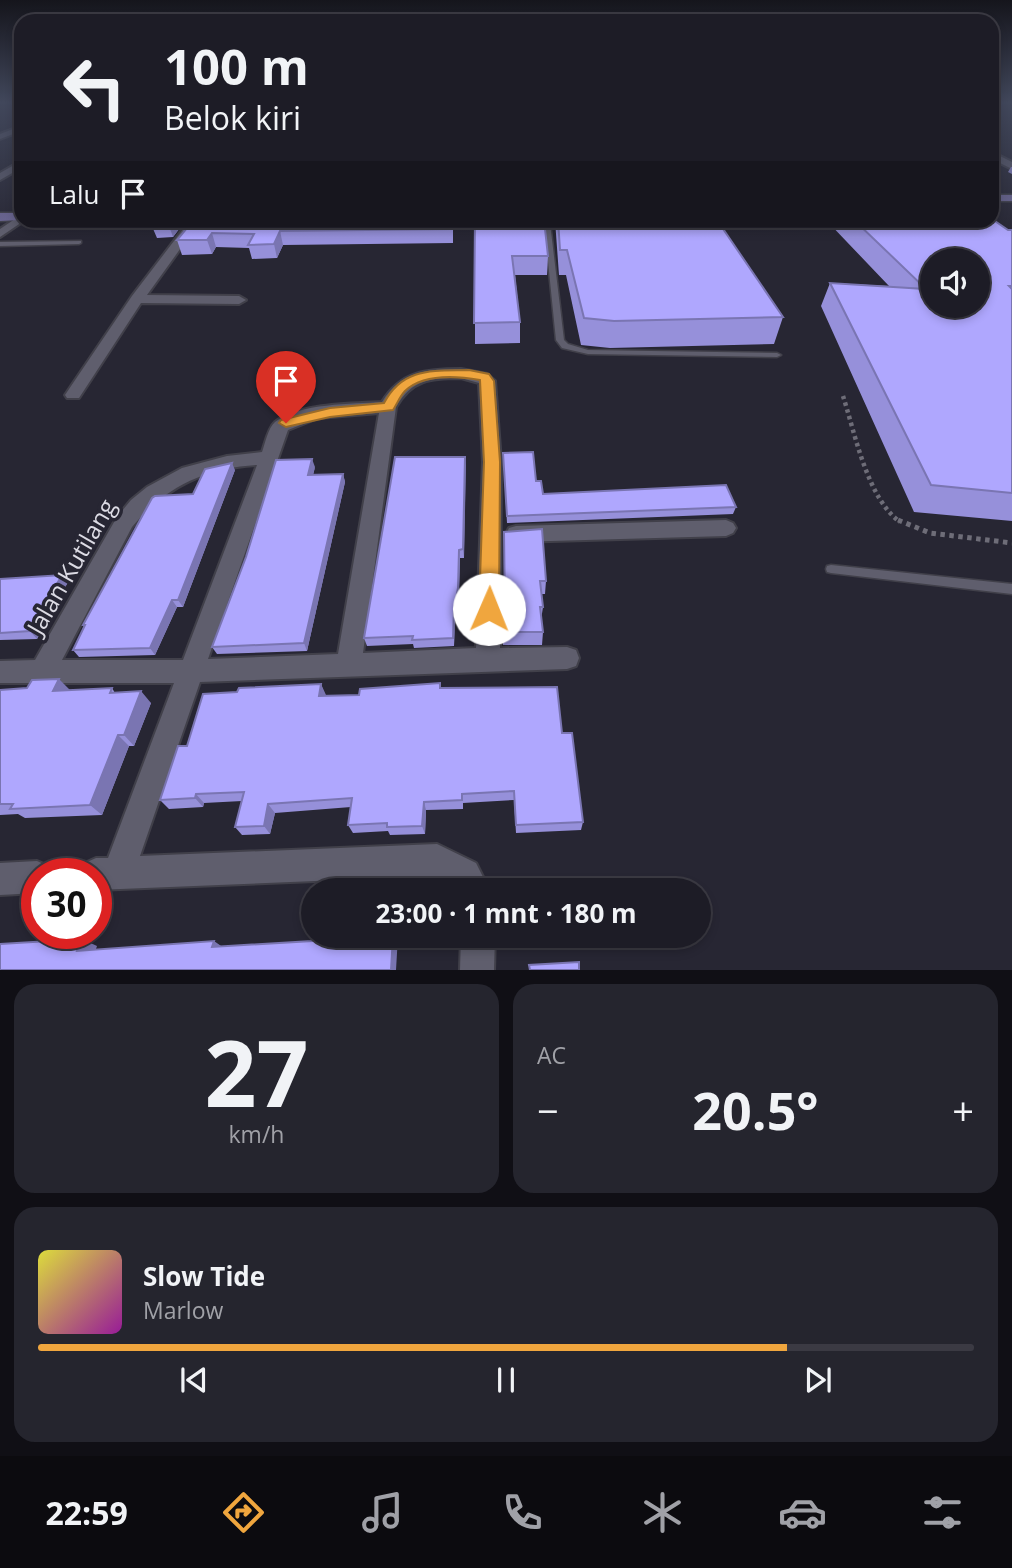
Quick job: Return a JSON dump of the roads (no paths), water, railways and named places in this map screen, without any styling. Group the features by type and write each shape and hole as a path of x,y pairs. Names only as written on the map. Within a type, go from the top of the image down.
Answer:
{"street":[{"path":"0,234 14,223"},
{"path":"73,395 137,299 190,228"},
{"path":"137,299 239,300"},
{"path":"349,664 388,407 396,392 408,382 424,375 479,375 488,381 492,462 488,658"},
{"path":"112,862 192,671 280,428 286,423 330,413 388,407"},
{"name":"Jalan Kutilang","path":"43,670 124,522 136,505 155,490 200,468 229,460 269,458"},
{"path":"491,534 726,528"},
{"path":"0,672 192,671 488,658 567,658"},
{"path":"112,874 437,860 457,867 469,878"},
{"path":"0,879 21,878"},
{"path":"477,970 478,948"}],"lane":[{"path":"548,228 561,340 565,346 588,352 777,355"},
{"path":"0,244 79,242"},
{"path":"831,569 1012,589"}]}
